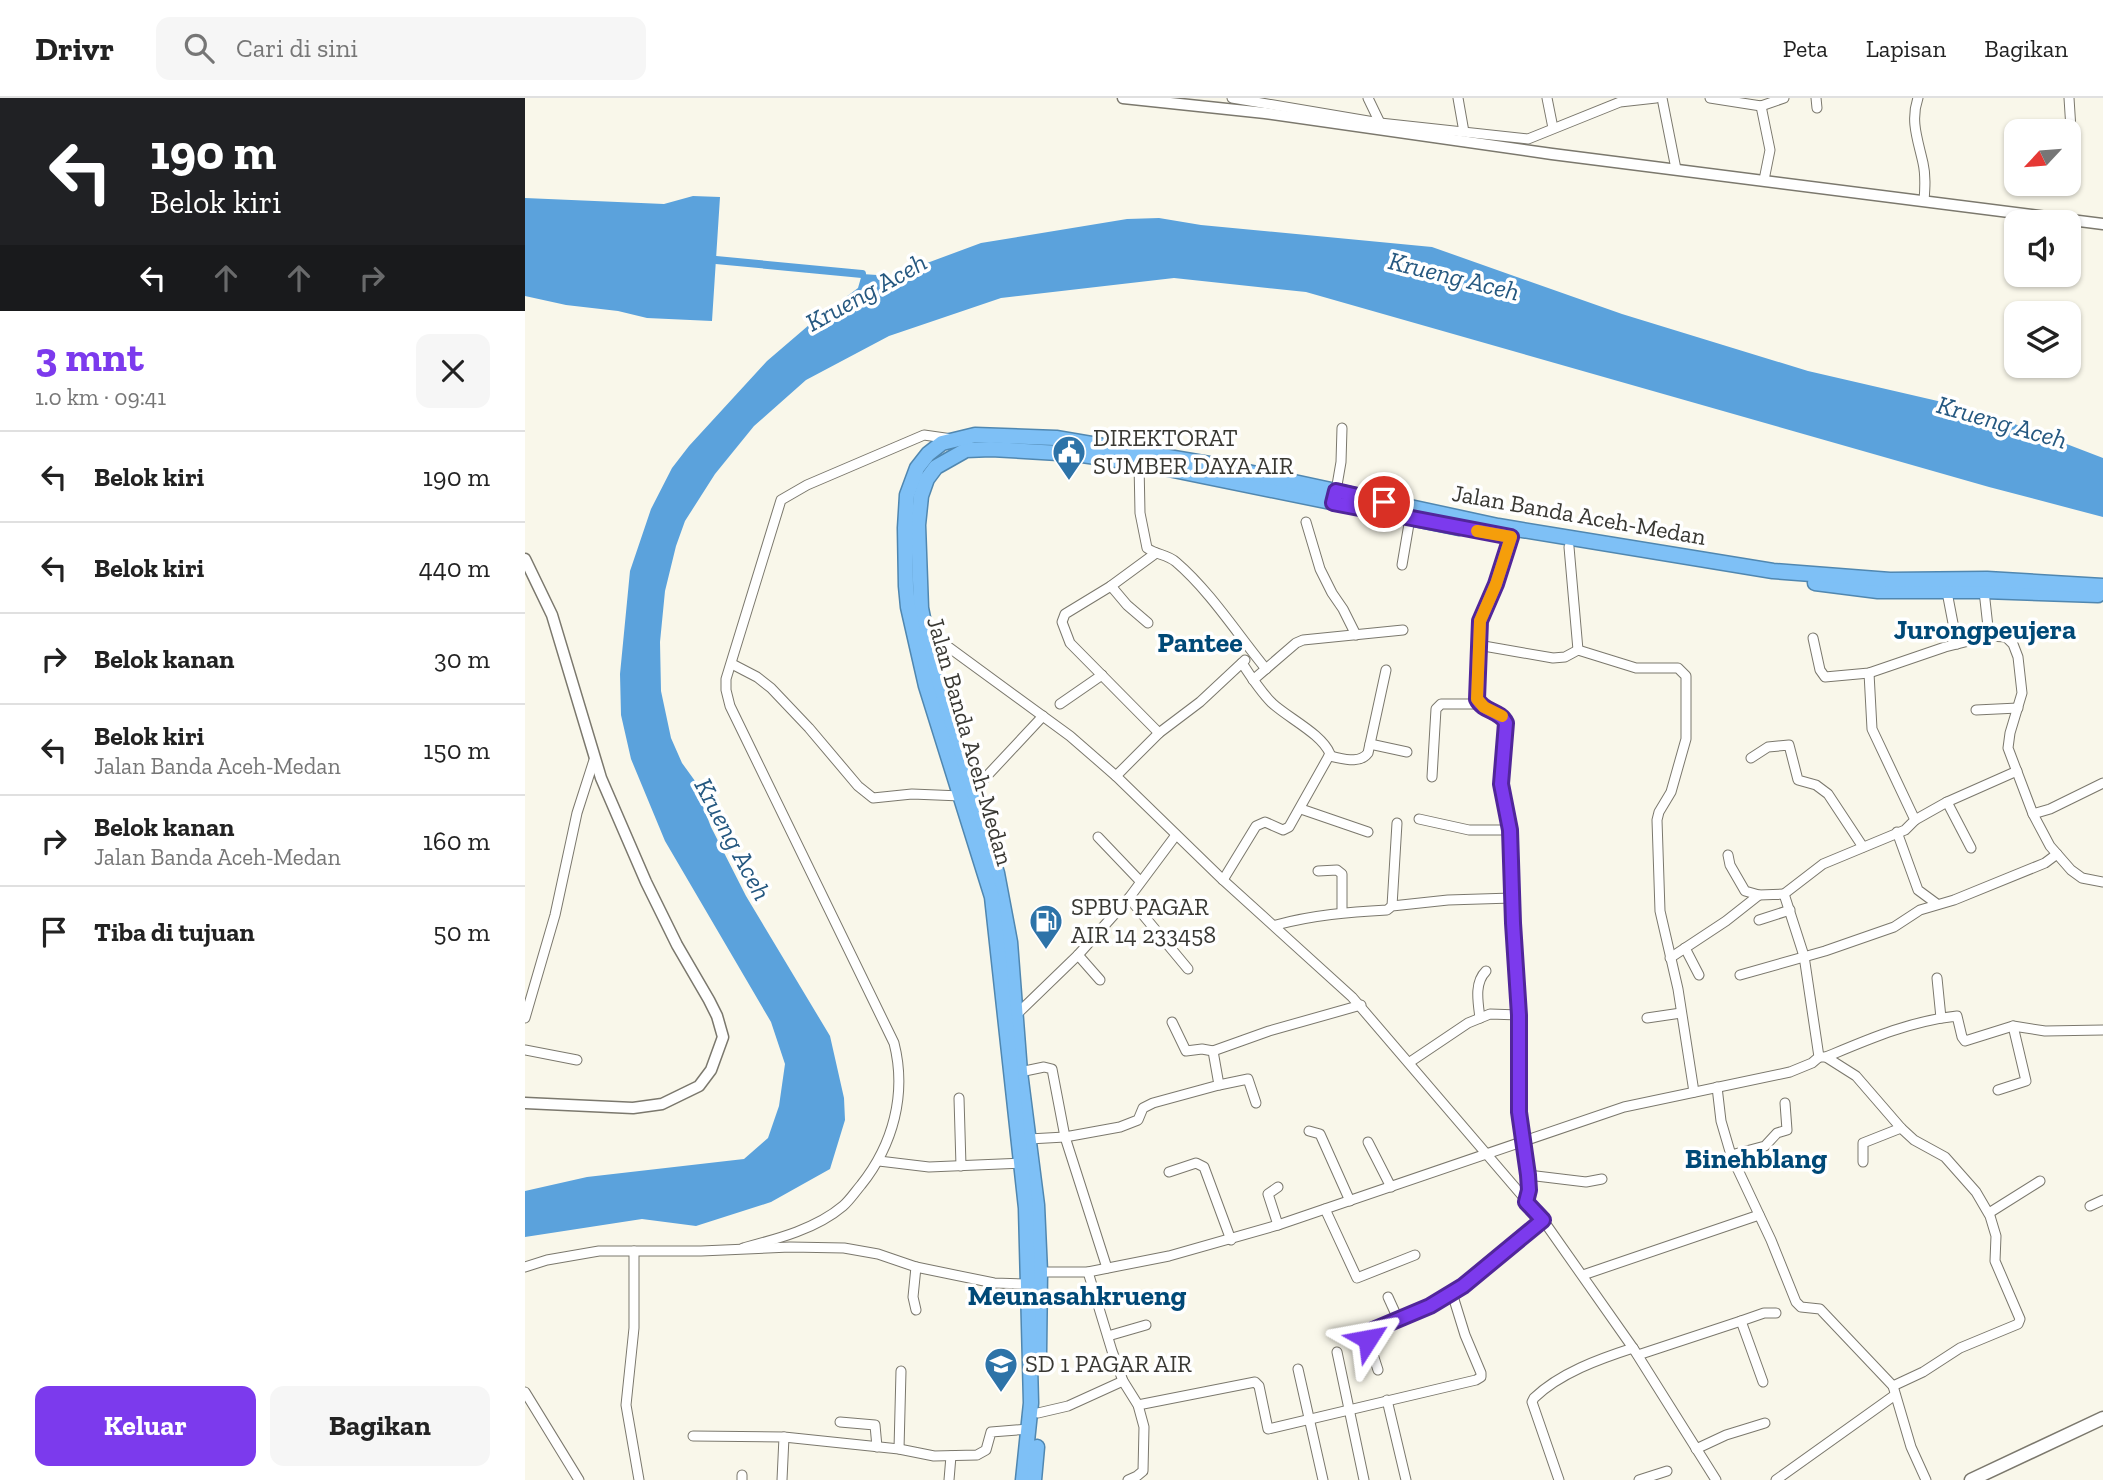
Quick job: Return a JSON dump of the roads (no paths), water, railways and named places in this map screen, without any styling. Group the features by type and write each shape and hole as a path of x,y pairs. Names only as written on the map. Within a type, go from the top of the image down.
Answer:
{"highway":[{"name":"Jalan Banda Aceh-Medan","path":"1034,1480 1038,1413 1037,1205 1029,1139 1015,1072 1016,1015 1010,942 997,873 926,686 905,586 907,495 917,468 928,454 942,443 975,435 1056,439 1202,463 1410,519 1743,575 1878,591 1984,590 2103,595"},
{"name":"Jalan Banda Aceh-Medan","path":"1023,1480 1031,1403 1029,1284 1015,1072 992,897 936,683 921,608 918,525 921,496 936,467 966,450 1075,454 1773,571 1890,580 1987,579 2103,586"}],"main road":[{"path":"1971,1480 2103,1418"}],"street":[{"path":"1122,98 1265,113 1552,155 2103,224"},
{"path":"1232,98 1278,101 1380,123 1528,139 1619,100 1656,98"},
{"path":"1368,98 1380,123"},
{"path":"1458,98 1464,132"},
{"path":"1547,98 1553,128"},
{"path":"1662,98 1676,169"},
{"path":"1711,98 1761,106 1784,98"},
{"path":"1918,98 1914,111 1914,126 1923,164 1924,201"},
{"path":"2069,98 2070,119"},
{"path":"1761,106 1770,150 1764,180"},
{"path":"1335,497 1341,462 1342,428"},
{"path":"743,1248 783,1237 845,1205 879,1161 892,1129 898,1102 899,1075 894,1043 730,706 726,678 781,500 807,485 918,438 932,435 954,439"},
{"path":"1139,463 1140,513 1146,545 1151,551 1167,555 1184,569 1241,635 1266,669"},
{"path":"1402,565 1410,519"},
{"path":"1306,523 1320,569 1356,635"},
{"path":"1479,704 1476,685 1480,621 1496,584 1511,537"},
{"path":"1569,547 1578,650"},
{"path":"1156,552 1063,617 1062,622 1070,643 1159,733"},
{"path":"525,559 552,615 594,760 646,882 717,1016 723,1037 711,1069 699,1086 662,1104 633,1108 525,1103"},
{"path":"1111,586 1127,605 1148,623"},
{"path":"1984,590 1989,636"},
{"path":"1947,592 1957,644"},
{"path":"1253,680 1303,640 1403,630"},
{"path":"1813,638 1820,670 1824,676 1869,673 1957,644 1989,636 2006,637 2015,648 2022,685 2008,743 2033,814 2043,835 2076,875 2103,883"},
{"path":"927,640 947,646 1043,716 1116,776 1223,880 1276,925 1361,1005 1543,1220 1636,1352 1716,1480"},
{"path":"1478,645 1553,657 1565,657 1578,650 1636,668 1678,668 1686,676 1686,739 1671,792 1657,816 1660,911 1678,989 1694,1092"},
{"path":"1116,776 1159,733 1200,702 1253,653"},
{"path":"1223,880 1257,826 1265,821 1279,829 1287,830 1329,756 1328,750 1321,742 1272,703 1241,663"},
{"path":"732,664 771,688 858,786 873,798 912,794 966,795 1043,716"},
{"path":"1329,756 1354,760 1364,758 1368,753 1386,670"},
{"path":"1869,673 1873,729 1915,820"},
{"path":"1060,704 1102,676"},
{"path":"1432,777 1436,709 1441,704 1479,704 1501,715 1506,723 1501,784 1510,830 1519,1015 1519,1112 1529,1190 1526,1202"},
{"path":"1976,710 2018,708"},
{"path":"1370,744 1407,752"},
{"path":"1751,758 1768,747 1789,745 1798,780 1816,785 1828,794 1863,847"},
{"path":"525,1017 555,915 577,813 594,760"},
{"path":"1728,855 1730,865 1743,888 1759,895 1784,894 1823,864 1905,830 1915,820 1947,803 2017,771"},
{"path":"2033,814 2050,809 2103,783"},
{"path":"1947,803 1971,848"},
{"path":"1301,809 1368,832"},
{"path":"1419,819 1469,830 1510,830"},
{"path":"1392,906 1397,823"},
{"path":"1897,832 1918,890 1937,904"},
{"path":"1016,1015 1078,955 1129,898 1176,835"},
{"path":"1098,836 1140,881"},
{"path":"1740,975 1825,951 1894,926 1911,914 1954,900 2045,863 2057,854"},
{"path":"1318,871 1338,870 1342,874 1342,912"},
{"path":"1776,1480 1894,1391 1960,1348 2020,1322 1996,1261 1996,1236 1989,1213 1976,1192 1951,1162 1914,1140 1901,1128 1856,1076 1823,1057 1804,956 1784,894"},
{"path":"1670,958 1735,915 1759,895"},
{"path":"1129,898 1188,970"},
{"path":"1276,925 1342,912 1387,910 1392,906 1448,900 1512,898"},
{"path":"1759,920 1790,910"},
{"path":"1685,948 1699,975"},
{"path":"1078,955 1100,980"},
{"path":"1480,1018 1479,982 1486,971"},
{"path":"1937,978 1941,1018"},
{"path":"1172,1022 1186,1051 1213,1051 1269,1031 1361,1005"},
{"path":"1647,1018 1681,1013"},
{"path":"1410,1062 1468,1023 1490,1014 1519,1015"},
{"path":"1039,1272 1088,1272 1231,1240 1391,1188 1623,1107 1790,1072 1896,1028 1957,1016 1965,1041 2013,1026 2045,1031 2103,1030"},
{"path":"1999,1090 2026,1081 2013,1026"},
{"path":"525,1050 577,1060"},
{"path":"1213,1051 1219,1085"},
{"path":"1015,1072 1044,1067 1052,1069 1065,1137 1107,1268"},
{"path":"1029,1139 1065,1137 1132,1124 1138,1120 1143,1108 1153,1103 1248,1079 1256,1103"},
{"path":"1717,1087 1721,1121 1731,1156 1798,1305 1820,1309 1894,1391 1911,1447 1926,1480"},
{"path":"959,1098 961,1166"},
{"path":"1731,1156 1765,1146 1777,1133 1787,1130 1784,1103"},
{"path":"1863,1162 1863,1143 1901,1128"},
{"path":"1309,1131 1320,1134 1350,1201"},
{"path":"1369,1142 1391,1188"},
{"path":"879,1161 929,1167 1021,1163"},
{"path":"1169,1172 1196,1163 1204,1167 1231,1240"},
{"path":"1528,1175 1586,1182 1602,1179"},
{"path":"1989,1213 2040,1181"},
{"path":"1278,1187 1268,1194 1278,1225"},
{"path":"2090,1206 2103,1200"},
{"path":"1325,1209 1357,1278 1415,1255"},
{"path":"1583,1275 1759,1215"},
{"path":"1378,1370 1368,1336 1373,1330 1430,1306 1452,1293 1543,1220"},
{"path":"525,1267 584,1253 844,1248 878,1254 916,1267 995,1283 1029,1284"},
{"path":"634,1251 633,1328 626,1405 639,1480"},
{"path":"916,1267 912,1297 916,1310"},
{"path":"1088,1272 1123,1381 1138,1405 1144,1427 1143,1471 1128,1480"},
{"path":"1138,1405 1252,1381 1259,1386 1268,1429 1444,1389 1481,1377 1452,1293"},
{"path":"1388,1297 1398,1319"},
{"path":"1559,1480 1539,1426 1532,1402 1534,1398 1567,1376 1607,1357 1636,1352 1764,1313 1776,1313"},
{"path":"1741,1321 1763,1382"},
{"path":"1108,1336 1146,1325"},
{"path":"1337,1352 1364,1480"},
{"path":"1298,1368 1323,1480"},
{"path":"899,1449 901,1371"},
{"path":"1038,1413 1067,1406 1123,1381"},
{"path":"525,1392 579,1480"},
{"path":"1387,1400 1406,1480"},
{"path":"840,1422 875,1425 877,1447"},
{"path":"1696,1449 1726,1435 1765,1423"},
{"path":"693,1436 784,1437 951,1456 983,1454 988,1436 996,1430 1029,1429"},
{"path":"782,1480 784,1437"},
{"path":"949,1480 951,1456"},
{"path":"1639,1480 1667,1471"}],"water":[{"path":"693,196 720,197 712,321 647,318 525,296 525,198 664,204"},
{"name":"Krueng Aceh","path":"1159,218 1201,225 1432,247 1622,314 1808,371 1981,411 2103,458 2103,517 1989,487 1306,292 1174,278 1001,298 889,336 806,380 754,426 715,474 685,521 676,546 665,591 660,642 661,691 671,738 682,763 703,792 703,806 711,827 746,896 830,1036 844,1098 845,1120 830,1169 771,1202 696,1226 642,1219 525,1237 525,1191 587,1177 744,1159 768,1138 779,1106 785,1064 771,1022 665,841 631,759 621,715 620,674 630,571 651,509 672,468 767,361 858,288 862,274 892,276 981,243 1127,219"}],"waterway":[{"name":"Krueng Aceh","path":"716,260 862,274"}],"place":[{"name":"DIREKTORAT SUMBER DAYA AIR","path":"1069,482"},
{"name":"SPBU PAGAR AIR 14 233458","path":"1046,951"},
{"name":"SD 1 PAGAR AIR","path":"1001,1394"}],"district":[{"name":"Jurongpeujera","path":"1985,629"},
{"name":"Pantee","path":"1200,642"},
{"name":"Binehblang","path":"1756,1158"},
{"name":"Meunasahkrueng","path":"1077,1295"}]}
